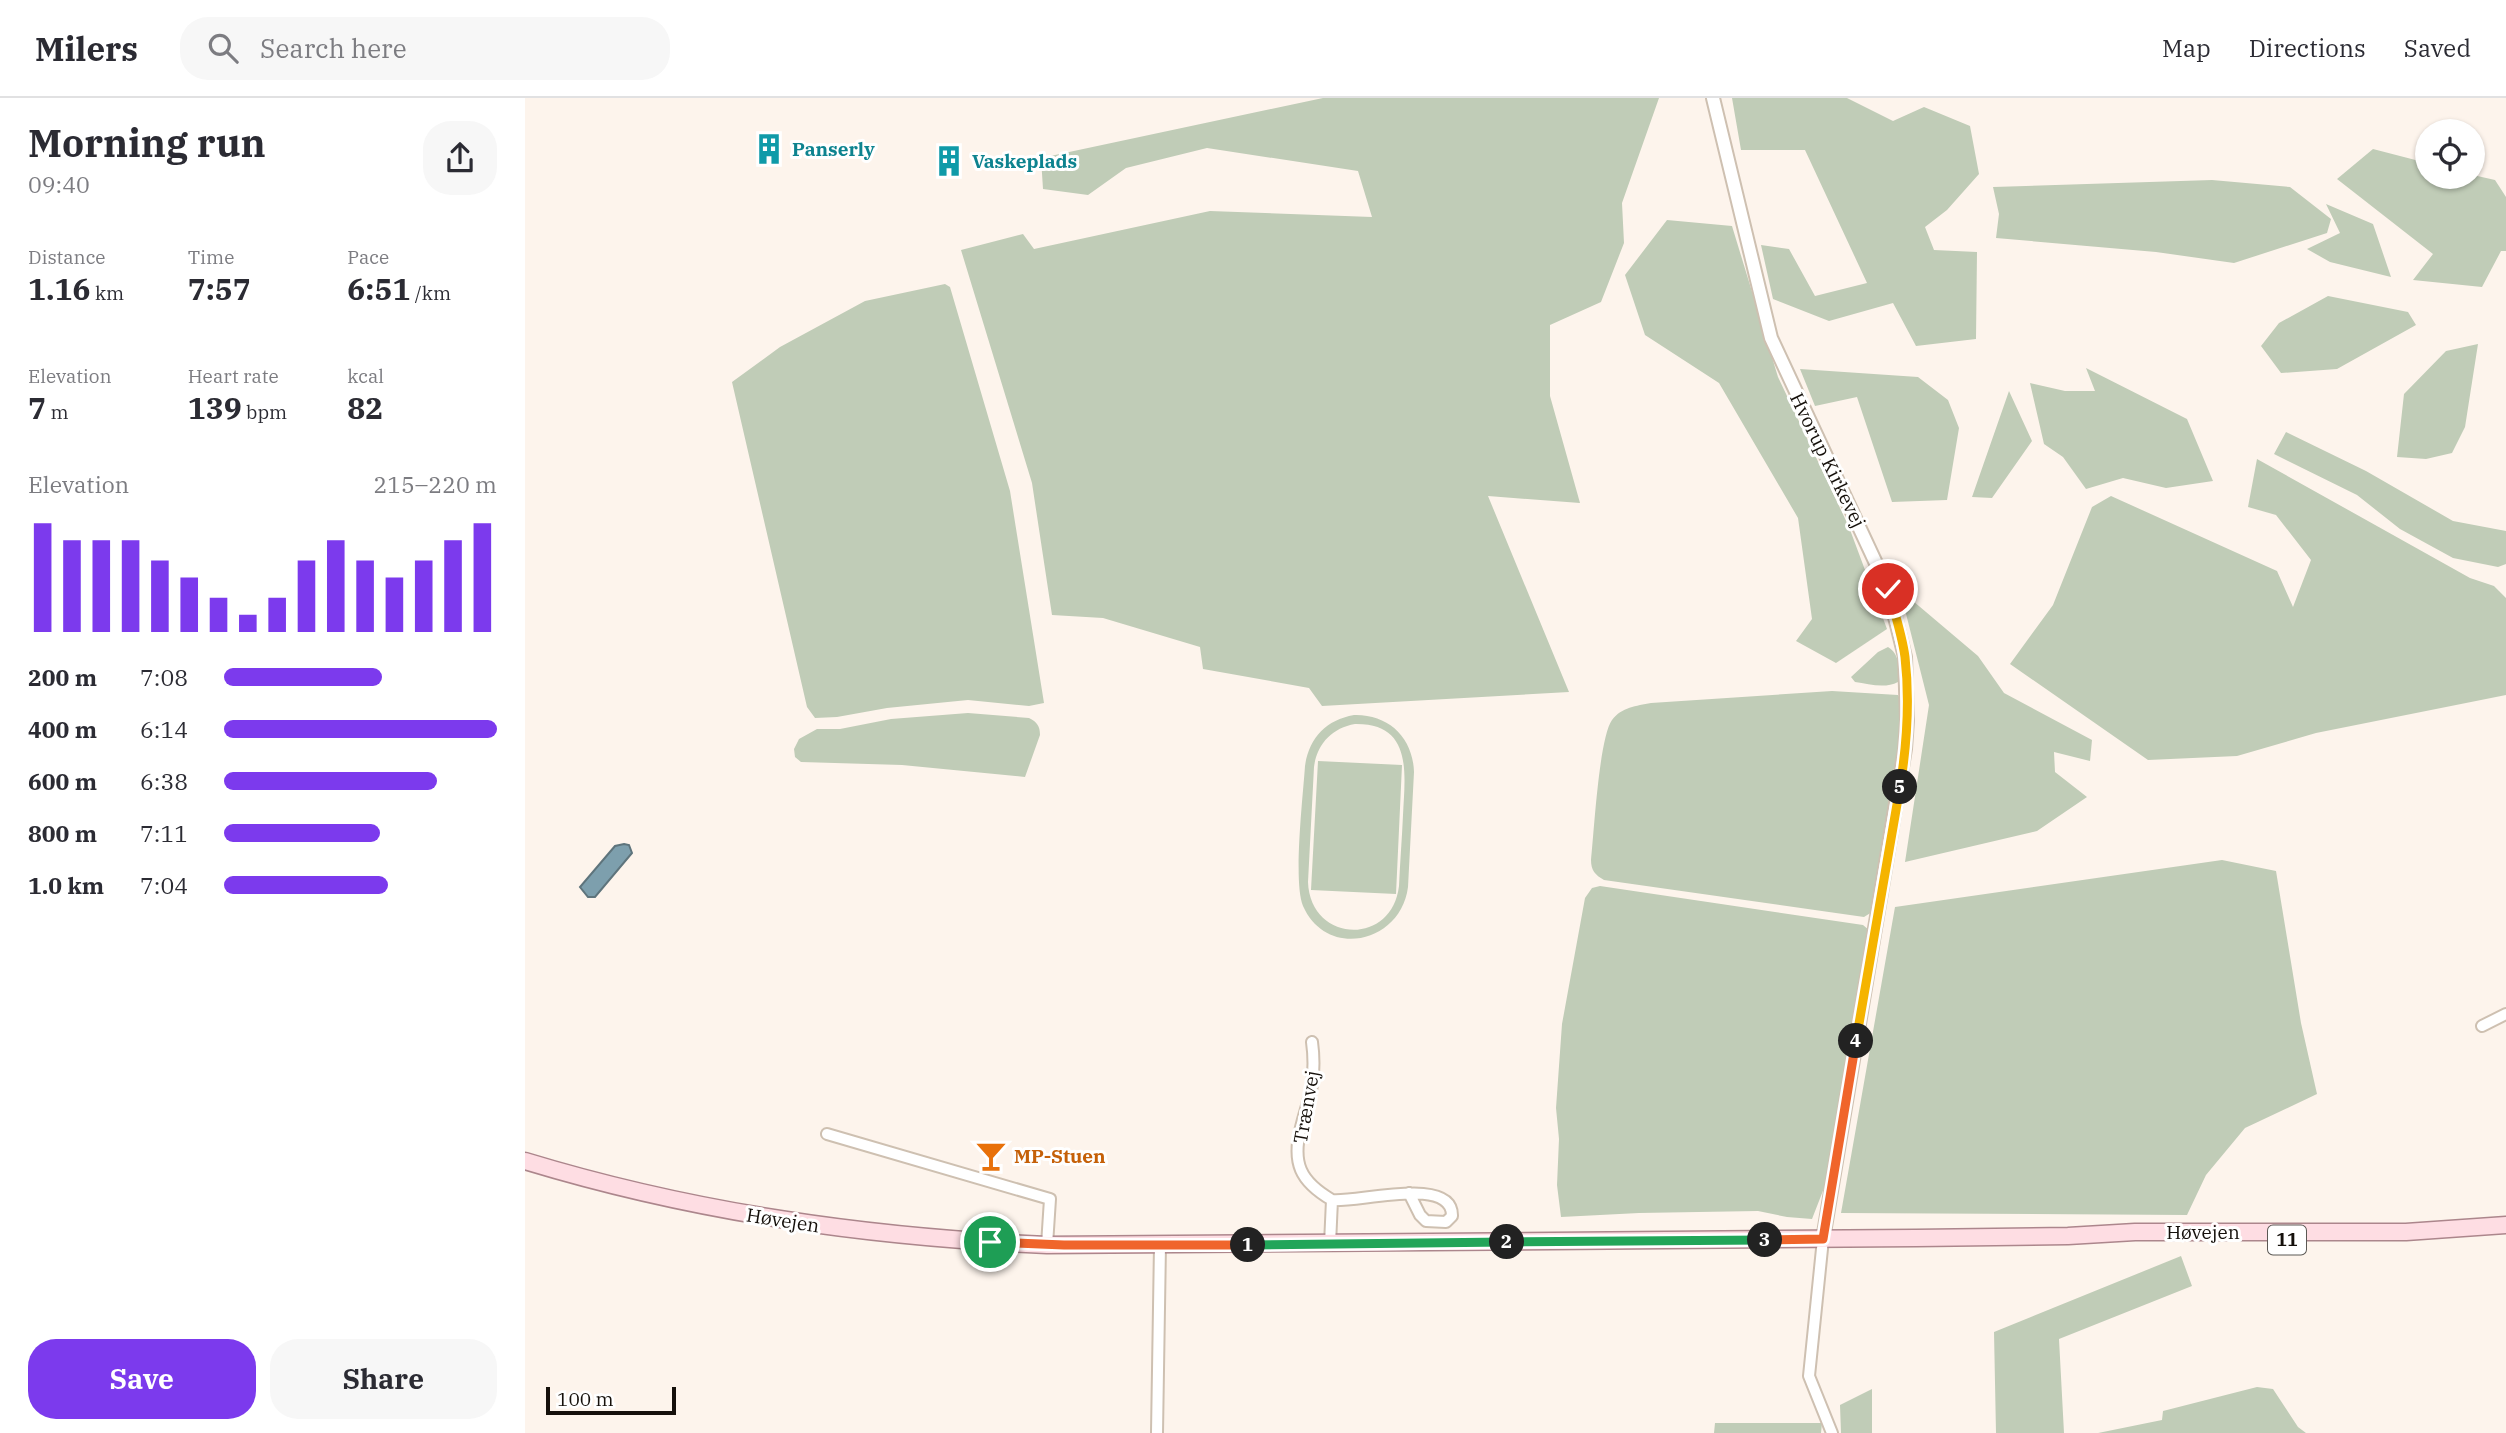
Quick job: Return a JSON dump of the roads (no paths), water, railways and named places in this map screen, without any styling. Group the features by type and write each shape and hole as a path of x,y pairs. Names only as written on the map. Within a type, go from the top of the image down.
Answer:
{"main road":[{"name":"Høvejen","path":"525,1161 631,1191 777,1220 922,1238 1047,1245 1823,1239 2068,1236 2135,1232 2406,1232 2506,1225"},
{"name":"Høvejen","path":"2068,1236 2134,1240 2406,1240 2506,1233"}],"street":[{"name":"Hvorup Kirkevej","path":"1713,98 1771,338 1885,579 1905,657 1905,749 1823,1239"},
{"path":"2482,1026 2506,1014"},
{"name":"Trænvej","path":"1312,1042 1315,1058 1312,1085 1298,1157 1301,1171 1310,1183 1332,1200"},
{"path":"827,1134 1050,1199 1047,1245"},
{"path":"1329,1244 1332,1200 1409,1194"},
{"path":"1823,1239 1809,1376 1832,1433"},
{"path":"1157,1433 1160,1245"}],"water":[{"path":"629,845 632,853 595,897 588,897 580,887 615,846"}],"place":[{"name":"Panserly","path":"769,149"},
{"name":"Vaskeplads","path":"949,161"},
{"name":"MP-Stuen","path":"991,1156"}]}
